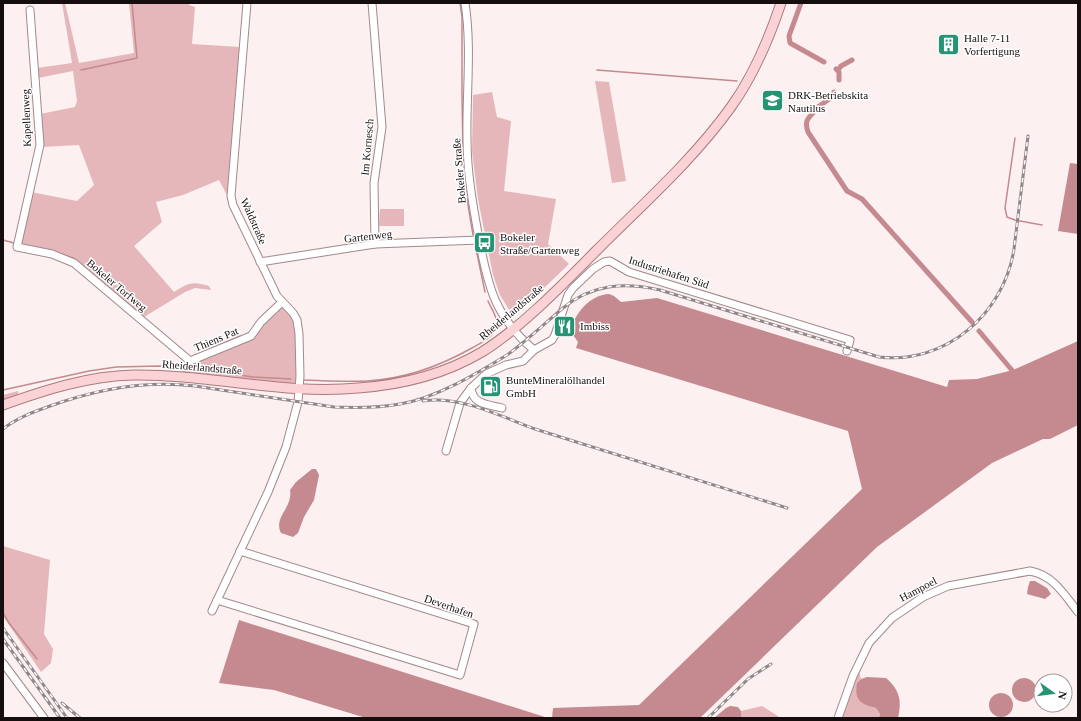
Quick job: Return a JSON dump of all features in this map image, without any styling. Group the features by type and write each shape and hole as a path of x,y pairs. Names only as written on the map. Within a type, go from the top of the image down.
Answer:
{"main road":[{"name":"Rheiderlandstraße","path":"3,405 38,392 85,380 132,375 195,377 322,390 355,389 413,379 440,371 481,352 513,329 570,277 698,149 732,106 750,76 772,29 781,3"}],"street":[{"name":"Waldstraße","path":"247,3 231,196 233,205 277,296 293,312 298,326 299,388"},
{"name":"Im Kornesch","path":"372,3 382,127 374,184 375,244"},
{"name":"Bokeler Straße","path":"465,3 467,20 467,156 469,177 486,276 492,293 504,317 513,329"},
{"name":"Kapellenweg","path":"17,247 40,145 30,10"},
{"name":"Gartenweg","path":"260,262 375,244 479,240"},
{"name":"Bokeler Torfweg","path":"17,247 52,254 74,263 190,361"},
{"name":"Industriehafen Süd","path":"446,451 460,403 471,388 486,374 522,361 534,350 552,340 555,335 564,302 573,288 593,269 604,262 610,261 625,270 636,274 850,340 847,351"},
{"name":"Thiens Pat","path":"190,361 251,336 261,322 282,302"},
{"path":"513,329 534,350"},
{"path":"212,611 268,492 286,447 294,419 299,388"},
{"path":"471,388 474,398 478,401 502,408"},
{"name":"Deverhafen","path":"217,600 460,675 474,624 240,551"},
{"name":"Hampoel","path":"838,718 853,676 869,643 892,618 936,590 958,584 1030,571 1038,572 1054,582 1078,612"},
{"path":"3,663 44,718"}],"shaded area":[{"path":"62,3 65,3 79,63 134,53 129,3 189,3 189,5 195,7 192,44 240,47 228,197 219,180 183,195 156,202 162,222 134,246 174,292 194,283 209,286 211,290 195,288 185,292 144,317 75,262 19,246 31,192 77,201 94,185 79,145 42,147 40,114 75,107 77,101 73,71 38,78 37,68 72,63"},
{"path":"595,81 609,82 626,181 612,183"},
{"path":"492,92 497,117 511,121 504,191 556,199 548,244 569,264 518,313 511,313 500,295 493,275 478,199 472,151 473,95"},
{"path":"1070,163 1078,164 1078,234 1058,231"},
{"path":"380,209 404,209 404,226 379,226"},
{"path":"609,294 621,302 657,298 947,387 949,380 977,379 1013,370 1078,341 1078,425 1050,439 1043,439 992,463 877,547 700,718 552,718 553,708 639,705 862,489 848,431 576,348 578,342 573,335 575,327 573,323 579,312 587,303 597,297"},
{"path":"282,304 292,315 297,333 298,380 293,384 179,373 189,363 253,337"},
{"path":"18,391 19,397 3,402 3,395"},
{"path":"312,469 316,469 319,475 314,500 304,517 298,533 293,537 281,533 279,522 289,502 290,490 296,482"},
{"path":"3,546 50,560 44,634 53,649 51,663 41,672 3,616"},
{"path":"1030,581 1035,581 1047,588 1051,594 1045,599 1027,594"},
{"path":"239,620 548,718 366,718 274,690 219,683"},
{"path":"859,671 861,679 857,683 872,707 876,708 880,714 879,718 840,718"},
{"path":"867,677 886,678 891,682 897,691 900,701 898,718 879,718 880,714 876,708 866,705 860,701 856,689 857,683 861,679"},
{"path":"1024,678 1032,682 1032,698 1024,702 1016,698 1012,690 1016,682"},
{"path":"1001,693 1009,697 1013,705 1009,713 1001,717 993,713 989,705 993,697"},
{"path":"730,706 738,707 741,711 741,718 714,718 726,708"},
{"path":"762,706 781,718 740,718 741,711"}],"waterway":[{"path":"81,70 137,58 132,3"},
{"path":"460,3 462,17 463,149"},
{"path":"801,3 789,36 790,43 824,62"},
{"path":"838,70 841,66 852,60"},
{"path":"836,69 839,72 839,80"},
{"path":"597,70 737,81"},
{"path":"818,107 832,97 834,92"},
{"path":"813,113 807,122 808,132 847,191 862,199 972,322"},
{"path":"1015,138 1005,208 1007,217 1042,225"},
{"path":"463,155 467,193"},
{"path":"467,199 473,235"},
{"path":"3,240 14,243"},
{"path":"475,244 485,292"},
{"path":"63,255 76,260"},
{"path":"303,380 367,381 394,378 434,366 460,355 488,339 494,332 497,321 488,301"},
{"path":"979,331 1016,375"},
{"path":"196,355 240,336"},
{"path":"3,390 89,371 116,367 159,366 206,370 253,377 291,379"},
{"path":"3,613 37,659"}],"railway":[{"path":"3,429 25,416 68,400 121,387 140,385 176,384 195,386 334,407 375,407 414,401 442,391 507,355 574,300 597,290 621,286 647,287 660,290 879,357 903,357 927,353 948,343 968,330 984,314 998,294 1008,273 1014,249 1028,136"},
{"path":"423,401 451,401 480,408 535,429 787,508"},
{"path":"3,628 67,718"},
{"path":"3,639 60,718"},
{"path":"708,718 748,679 771,664"},
{"path":"62,703 80,718"}],"place":[{"name":"Halle 7-11 Vorfertigung","path":"948,44"},
{"name":"DRK-Betriebskita Nautilus","path":"773,101"},
{"name":"Bokeler Straße/Gartenweg","path":"484,243"},
{"name":"Imbiss","path":"565,326"},
{"name":"BunteMineralölhandel GmbH","path":"491,386"}]}
